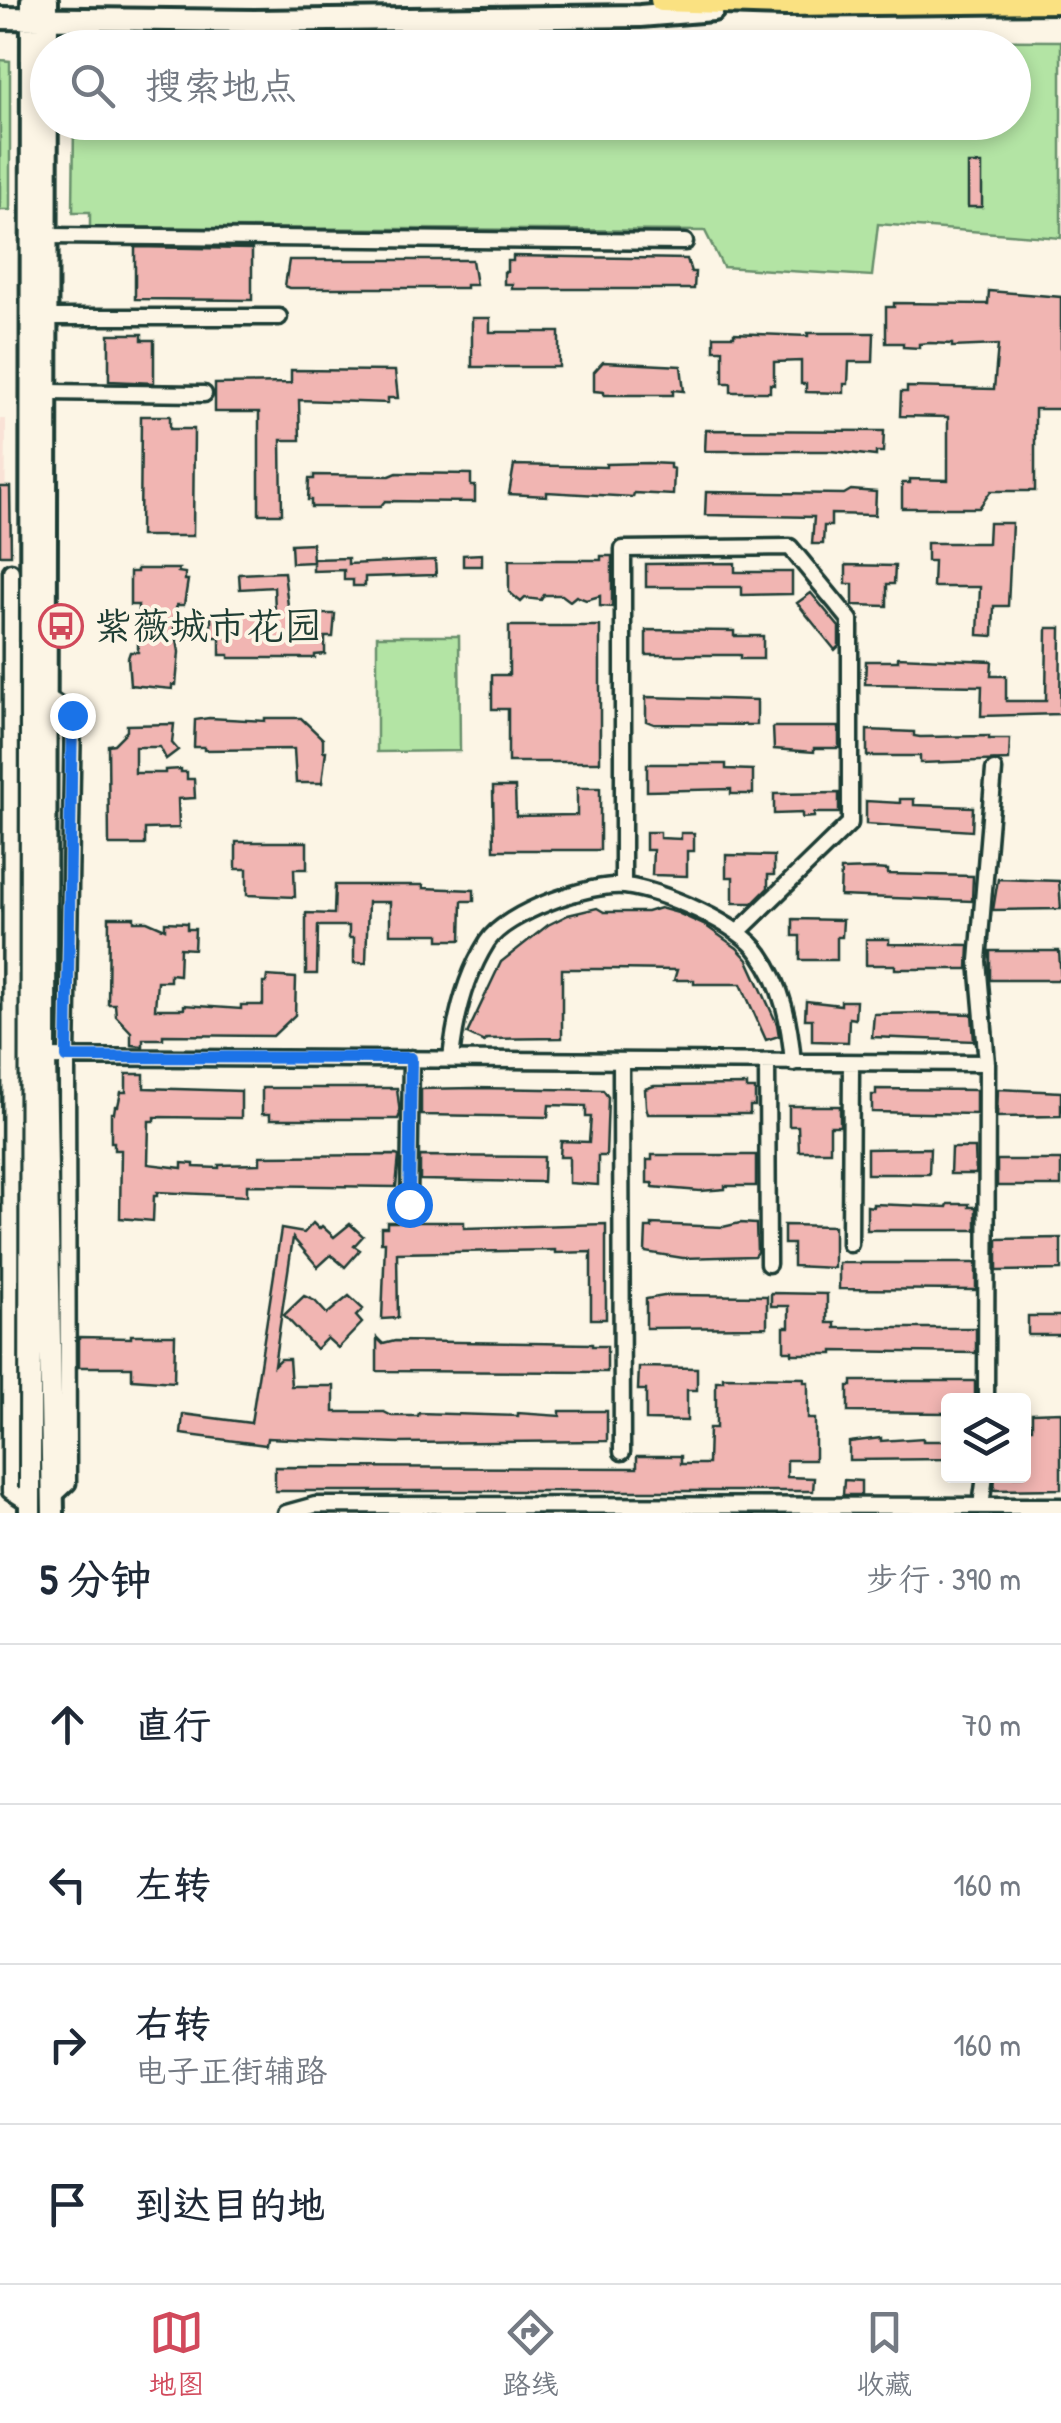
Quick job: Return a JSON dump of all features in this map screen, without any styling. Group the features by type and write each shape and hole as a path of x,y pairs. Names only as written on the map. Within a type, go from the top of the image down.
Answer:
{"main road":[{"path":"662,0 785,4 1061,3"},
{"path":"0,18 39,9 254,21 640,16 785,4"},
{"path":"35,140 22,571 53,1506"},
{"path":"30,1509 14,1120 37,1058 46,697 22,571 46,392 43,140"}],"street":[{"path":"46,236 685,242"},
{"path":"46,317 279,317"},
{"path":"46,392 204,394"},
{"path":"623,886 624,549 790,547 850,620 850,822 738,932"},
{"path":"14,1120 22,571"},
{"path":"46,697 72,715 67,1057 68,1483 53,1506"},
{"path":"986,1393 987,1063 978,961 994,770"},
{"path":"450,1059 458,1011 488,940 509,920 559,897 623,886 697,909 738,932 760,953 789,1018 793,1063"},
{"path":"37,1058 987,1063"},
{"path":"409,1204 411,1058"},
{"path":"621,1061 622,1452"},
{"path":"767,1062 768,1264"},
{"path":"850,1244 851,1063"},
{"path":"981,1506 984,1483"},
{"path":"286,1513 315,1505 1061,1506"}],"shaded area":[{"path":"0,419 6,419 5,550 0,550"}],"green space":[{"path":"1031,41 1061,41 1061,238 878,224 872,276 723,267 705,231 90,227 90,212 73,212 74,140 1031,140"},
{"path":"0,60 10,61 10,210 0,210"},
{"path":"377,636 459,636 460,751 377,752"}],"building":[{"path":"968,164 982,164 982,207 968,207"},
{"path":"135,247 252,249 252,300 135,299"},
{"path":"513,256 687,259 691,272 695,272 694,289 512,289 512,284 504,284 504,272"},
{"path":"289,260 472,260 476,285 290,288 285,286"},
{"path":"989,291 1061,297 1061,409 1035,409 1035,491 991,491 979,508 902,508 902,483 910,483 910,479 948,480 948,417 900,416 901,392 907,392 907,387 994,389 998,345 952,347 930,343 919,344 919,348 886,343 886,307 894,307 894,303 988,304"},
{"path":"472,318 490,318 490,332 559,332 559,367 472,367"},
{"path":"874,333 873,362 849,362 844,393 806,392 806,384 801,384 801,361 774,362 774,385 770,384 770,392 731,392 731,383 723,383 723,350 714,350 714,336"},
{"path":"109,334 142,334 142,340 154,340 154,383 109,381"},
{"path":"603,362 681,366 684,391 673,390 673,395 604,395 594,391 594,372"},
{"path":"291,370 395,371 398,398 388,398 388,403 299,400 300,440 281,440 282,514 259,514 259,412 215,412 215,384 291,383"},
{"path":"141,416 170,416 170,429 194,429 193,536 140,536"},
{"path":"706,430 884,431 883,452 876,452 876,456 831,451 705,451"},
{"path":"670,464 674,469 673,495 509,494 514,465 606,467"},
{"path":"471,474 475,502 385,501 380,507 311,507 308,500 309,479 314,479 314,475"},
{"path":"0,487 10,487 11,555 0,555"},
{"path":"851,490 876,492 875,515 831,514 831,526 824,526 823,544 812,544 814,517 705,515 706,492 844,494"},
{"path":"989,523 1012,523 1008,606 994,606 993,636 978,635 980,587 933,587 934,561 927,561 927,543 988,543"},
{"path":"312,543 313,562 292,563 291,544"},
{"path":"482,554 482,566 463,566 463,555"},
{"path":"601,556 612,556 612,607 600,606 600,596 586,600 576,596 570,601 562,595 544,595 541,600 525,598 521,602 509,592 509,560 601,560"},
{"path":"348,558 348,564 435,560 436,575 365,577 365,586 353,586 353,580 344,580 344,570 313,571 313,559"},
{"path":"735,563 735,572 792,572 792,594 742,595 742,587 646,587 646,564"},
{"path":"846,565 895,566 894,584 887,584 887,606 853,605 853,584 846,584"},
{"path":"179,569 188,580 184,605 177,605 174,617 174,640 179,652 176,685 172,689 130,685 128,658 130,652 138,652 138,605 130,605 130,572"},
{"path":"284,572 289,614 335,614 333,637 325,637 325,654 315,658 220,655 220,637 211,637 211,614 275,610 274,587 240,589 239,574"},
{"path":"811,593 839,627 839,646 835,650 797,603"},
{"path":"509,626 600,626 600,762 508,762 508,709 492,709 492,675 509,675"},
{"path":"1047,628 1061,628 1060,714 981,716 982,686 865,684 866,661 898,661 898,657 992,661 991,676 1006,676 1006,701 1046,701"},
{"path":"646,630 734,631 734,636 763,636 763,659 740,659 740,655 646,655"},
{"path":"646,697 757,700 757,725 654,724 646,721"},
{"path":"301,718 323,739 326,751 322,783 296,783 294,749 194,747 195,720"},
{"path":"174,724 172,743 178,750 166,759 160,747 135,747 135,773 181,769 187,772 187,779 194,779 195,798 178,799 179,828 145,829 145,845 109,845 108,745 127,731 127,725"},
{"path":"773,727 839,727 839,748 814,748 814,752 774,749"},
{"path":"867,730 914,732 914,736 920,737 1010,739 1009,760 920,763 920,756 867,756"},
{"path":"647,764 726,764 726,769 753,770 753,794 731,794 731,789 647,791"},
{"path":"493,787 515,787 516,816 577,815 577,788 600,788 600,850 494,850"},
{"path":"839,793 839,813 814,813 814,817 802,818 802,813 774,814 774,794"},
{"path":"900,799 914,799 914,805 973,807 972,831 866,824 866,801 900,803"},
{"path":"646,832 660,832 660,838 681,839 681,833 694,833 694,851 687,851 687,876 652,875 653,850 646,850"},
{"path":"236,842 307,842 307,869 294,869 295,897 247,895 247,869 236,869"},
{"path":"726,855 774,856 774,875 768,875 768,888 753,903 733,903 733,877 726,877"},
{"path":"841,870 888,870 888,874 973,876 972,901 840,896"},
{"path":"998,879 1059,881 1061,909 993,910"},
{"path":"335,885 423,885 474,890 474,901 462,901 461,940 439,940 439,934 390,934 390,902 368,902 366,963 354,963 354,938 349,938 349,926 318,926 317,974 306,974 306,913 334,914"},
{"path":"597,908 604,912 647,912 660,908 706,926 748,960 779,1036 766,1040 741,984 674,980 677,970 611,969 562,969 562,1038 484,1042 467,1034 501,962 548,925"},
{"path":"109,917 134,917 134,921 147,921 165,929 165,922 187,923 187,929 195,929 194,949 180,948 179,975 170,974 170,981 157,981 155,1009 184,1009 184,1005 241,1009 241,1005 263,1005 263,983 267,976 296,978 295,1015 273,1036 163,1035 163,1039 143,1039 143,1046 131,1045 131,1032 116,1016 115,1004 108,1004"},
{"path":"793,919 843,920 842,937 837,937 837,960 800,960 800,936 793,936"},
{"path":"866,939 889,939 889,944 969,945 968,969 866,965"},
{"path":"990,951 1059,951 1061,980 990,980"},
{"path":"806,1001 841,1005 841,1001 856,1001 855,1019 849,1018 848,1042 812,1041 812,1019 805,1019"},
{"path":"874,1014 972,1014 974,1041 872,1037"},
{"path":"126,1074 144,1074 144,1088 241,1091 241,1118 155,1117 155,1121 149,1121 148,1164 219,1168 260,1164 260,1156 396,1155 396,1187 247,1185 247,1196 157,1192 153,1221 120,1218 121,1150 114,1150 111,1142 111,1113 118,1106 121,1092 126,1092"},
{"path":"747,1085 747,1089 755,1089 755,1106 750,1106 750,1114 648,1114 646,1106 645,1089 654,1086"},
{"path":"262,1088 397,1088 400,1114 398,1119 270,1119 270,1114 262,1114"},
{"path":"421,1089 603,1090 608,1097 606,1156 598,1156 598,1185 569,1183 569,1157 560,1157 561,1141 589,1142 591,1117 586,1117 586,1106 549,1105 548,1117 421,1115"},
{"path":"876,1089 976,1090 976,1114 872,1112"},
{"path":"998,1089 1061,1092 1061,1116 997,1117"},
{"path":"789,1106 840,1106 840,1126 830,1126 830,1151 799,1151 798,1126 789,1126"},
{"path":"930,1148 929,1174 867,1174 867,1149"},
{"path":"951,1148 975,1148 976,1174 950,1174"},
{"path":"652,1155 756,1155 756,1186 700,1191 653,1187 653,1183 647,1183 647,1160 652,1160"},
{"path":"420,1156 544,1157 543,1182 420,1180"},
{"path":"997,1160 1061,1160 1061,1186 997,1186"},
{"path":"969,1204 976,1207 976,1230 867,1230 867,1206"},
{"path":"387,1222 464,1222 464,1228 606,1224 606,1319 591,1319 591,1252 555,1250 397,1253 398,1318 382,1319 385,1242 381,1242 381,1227 387,1227"},
{"path":"313,1223 334,1237 350,1224 363,1236 354,1246 360,1250 345,1267 331,1255 318,1267 293,1238 274,1365 280,1359 289,1359 291,1386 334,1386 334,1412 560,1416 560,1411 607,1411 607,1441 399,1443 267,1438 266,1445 181,1434 183,1414 251,1423 281,1229 304,1233"},
{"path":"652,1224 723,1227 756,1224 754,1256 683,1258 645,1252 646,1228 652,1228"},
{"path":"784,1225 834,1226 834,1268 793,1266 793,1244 784,1244"},
{"path":"1061,1238 1061,1270 997,1271 997,1239"},
{"path":"839,1263 976,1263 976,1290 839,1289"},
{"path":"771,1293 827,1294 827,1323 835,1323 835,1328 976,1328 976,1353 792,1354 784,1351 789,1306 771,1306"},
{"path":"670,1295 767,1296 767,1327 646,1328 646,1299"},
{"path":"304,1296 327,1314 349,1296 363,1309 356,1316 362,1323 338,1348 327,1338 316,1349 284,1315"},
{"path":"1028,1316 1061,1316 1061,1335 1028,1335"},
{"path":"175,1335 174,1382 132,1379 132,1367 79,1367 79,1337"},
{"path":"377,1338 383,1344 395,1341 607,1346 607,1372 377,1371"},
{"path":"639,1367 697,1368 697,1390 687,1390 687,1421 646,1420 646,1390 638,1390"},
{"path":"723,1377 804,1378 808,1382 808,1419 815,1419 815,1460 787,1460 787,1477 814,1478 813,1491 275,1491 275,1467 637,1468 637,1456 681,1456 681,1464 708,1464 709,1428 716,1428 716,1381 723,1381"},
{"path":"852,1381 975,1381 975,1393 941,1393 941,1413 848,1412 848,1386 852,1386"},
{"path":"1061,1412 1061,1489 994,1490 994,1483 1031,1483 1032,1413"},
{"path":"881,1438 941,1441 941,1459 849,1460 849,1442"},
{"path":"844,1480 861,1481 861,1495 843,1495"}],"place":[{"name":"紫薇城市花园","path":"61,626"}],"route":[{"path":"72,715 67,1057 411,1058 409,1204"}]}
